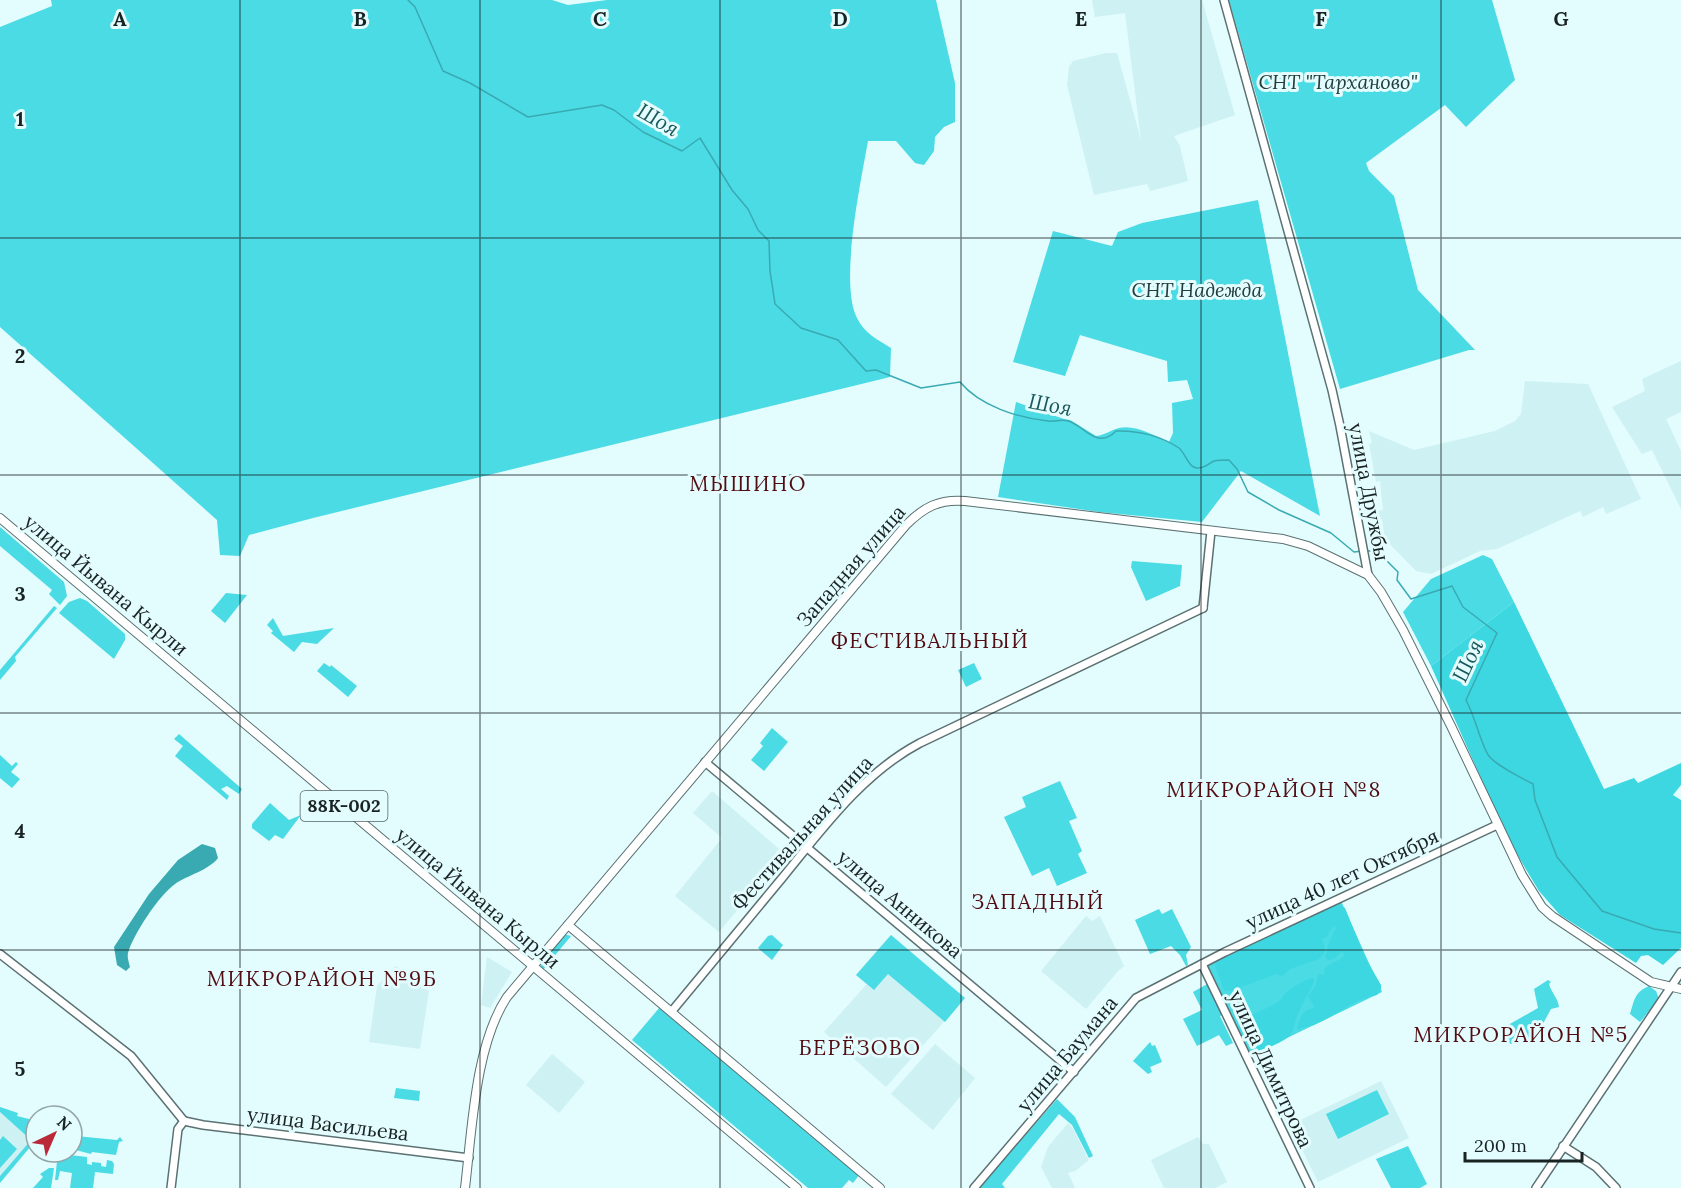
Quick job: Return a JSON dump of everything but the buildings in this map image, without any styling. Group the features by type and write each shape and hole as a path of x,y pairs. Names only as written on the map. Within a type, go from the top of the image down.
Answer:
{"main road":[{"name":"Западная улица","path":"465,1188 482,1062 490,1031 501,1006 532,965 917,514 931,505 946,500 965,501 1294,541 1318,550 1368,575"},
{"name":"улица Йывана Кырли","path":"0,518 797,1188"},
{"name":"улица Дружбы","path":"1368,575 1405,634 1497,825 1529,888 1544,909 1651,981 1681,989"},
{"name":"улица Йывана Кырли","path":"568,925 880,1188"}],"street":[{"name":"улица Дружбы","path":"1224,0 1332,390 1366,555 1368,575"},
{"name":"Фестивальная улица","path":"672,1011 807,848 874,775 902,753 1180,618 1184,614 1197,608 1203,608 1211,531"},
{"name":"улица Анникова","path":"705,762 1074,1072"},
{"name":"улица 40 лет Октября","path":"1202,964 1497,825"},
{"path":"0,954 131,1056 184,1121 178,1129 171,1188"},
{"name":"улица Баумана","path":"974,1188 1136,998 1202,964"},
{"name":"улица Димитрова","path":"1202,964 1310,1188"},
{"path":"1536,1188 1681,972"},
{"path":"1651,981 1665,995"},
{"name":"улица Васильева","path":"184,1121 469,1158"},
{"path":"1563,1146 1596,1167 1616,1188"}],"shaded area":[{"path":"1092,0 1202,0 1235,115 1174,136 1180,146 1188,181 1150,191 1147,184 1094,195 1067,85 1069,67 1073,61 1106,53 1117,53 1141,140 1125,13 1095,17"},
{"path":"1681,361 1681,412 1666,419 1681,451 1681,509 1652,450 1642,454 1612,407 1645,391 1642,379"},
{"path":"1525,381 1588,384 1641,499 1606,514 1603,507 1583,517 1580,511 1497,549 1480,551 1431,574 1416,571 1385,539 1382,519 1378,519 1377,511 1383,510 1380,481 1376,482 1369,444 1372,443 1369,431 1414,450 1495,431 1515,421 1521,414"},
{"path":"1514,602 1604,789 1634,778 1638,783 1681,763 1681,785 1673,795 1681,800 1681,948 1663,965 1648,955 1641,956 1636,963 1560,915 1539,891 1509,841 1431,666"},
{"path":"712,791 779,849 776,852 780,856 719,932 675,896 722,838 693,813"},
{"path":"202,844 215,848 218,858 209,866 175,884 162,897 135,936 128,955 130,967 126,971 117,965 114,947 149,894 178,860"},
{"path":"1337,902 1345,908 1365,957 1381,985 1377,995 1352,1004 1314,1025 1298,1030 1297,1027 1303,1014 1315,1008 1308,996 1316,985 1318,974 1323,975 1324,969 1345,955 1342,951 1335,958 1329,960 1325,957 1336,928 1334,926 1328,936 1322,939 1325,950 1319,959 1290,969 1282,976 1276,974 1230,991 1224,990 1215,966 1218,959 1258,942 1266,933 1296,920 1308,918"},
{"path":"1086,916 1092,921 1100,916 1124,966 1086,1009 1041,971"},
{"path":"891,935 965,998 886,1087 824,1032 867,984 856,975"},
{"path":"487,957 512,972 490,1008 481,1005"},
{"path":"396,966 429,991 420,1049 369,1042 377,986"},
{"path":"1313,978 1314,982 1296,1018 1291,1034 1273,1046 1252,1052 1238,1028 1242,1023 1251,1015 1278,1002 1293,987"},
{"path":"935,1044 975,1078 933,1130 891,1094"},
{"path":"552,1054 585,1082 559,1113 526,1085"},
{"path":"1381,1081 1409,1138 1318,1182 1290,1125"},
{"path":"0,1112 24,1134 24,1148 0,1176"},
{"path":"1068,1123 1089,1160 1075,1171 1068,1173 1075,1188 1052,1188 1041,1167 1048,1147"},
{"path":"1198,1137 1203,1144 1209,1144 1227,1182 1215,1188 1164,1188 1151,1160"}],"green space":[{"path":"51,0 552,0 568,5 607,0 936,0 955,83 955,122 944,127 935,137 934,151 924,165 915,163 896,141 868,141 853,231 850,281 852,302 863,328 891,348 890,377 249,535 240,556 220,555 217,520 0,327 0,27 52,6"},
{"name":"СНТ \"Тарханово\"","path":"1229,0 1492,0 1515,80 1466,127 1445,105 1366,163 1369,171 1394,196 1418,290 1475,350 1340,389"},
{"name":"СНТ Надежда","path":"1258,200 1320,516 1241,471 1202,522 1099,512 998,497 1016,402 1070,420 1096,436 1125,427 1145,431 1169,442 1173,433 1172,403 1193,399 1187,380 1168,382 1167,361 1080,335 1065,376 1013,362 1053,231 1112,246 1118,232 1142,223"},
{"path":"0,527 64,582 67,596 60,605 49,594 52,590 0,546"},
{"path":"1483,555 1492,559 1514,602 1431,666 1403,612 1431,579"},
{"path":"1132,561 1182,565 1180,586 1146,601 1131,567"},
{"path":"226,593 247,595 225,623 211,611"},
{"path":"80,598 87,601 125,634 125,640 114,659 59,613 69,602"},
{"path":"54,606 57,608 15,657 16,661 0,680 0,670"},
{"path":"273,618 283,636 334,628 317,644 302,642 294,652 271,633 273,631 267,625"},
{"path":"324,663 330,667 331,665 357,686 348,697 317,671"},
{"path":"974,663 982,679 966,687 958,670"},
{"path":"772,728 788,742 764,771 751,760 763,746 760,743"},
{"path":"179,734 242,789 239,794 227,786 221,789 229,796 227,800 175,756 183,746 174,739"},
{"path":"0,755 12,766 16,762 18,764 11,772 20,779 12,788 0,778"},
{"path":"1060,781 1077,818 1069,821 1082,851 1078,854 1087,873 1057,886 1049,868 1032,876 1004,817 1026,807 1022,797"},
{"path":"270,803 289,820 301,815 283,839 275,835 269,841 252,828 252,824"},
{"path":"1341,901 1382,992 1250,1056 1206,964"},
{"path":"1159,909 1162,914 1172,909 1191,947 1186,955 1188,965 1186,966 1171,946 1150,954 1135,920"},
{"path":"564,934 571,936 542,971 540,962"},
{"path":"772,935 783,945 772,960 758,948 768,936"},
{"path":"891,935 965,998 945,1022 888,974 874,990 856,975"},
{"path":"1548,980 1551,982 1549,984 1559,1007 1551,1009 1532,1044 1511,1044 1505,1041 1501,1029 1538,1008 1534,989"},
{"path":"1209,983 1224,1014 1220,1016 1233,1043 1226,1046 1219,1035 1197,1046 1183,1019 1202,1010 1193,992"},
{"path":"1649,986 1656,991 1659,999 1640,1022 1630,1014 1637,994"},
{"path":"660,1007 860,1174 853,1183 849,1180 842,1188 808,1188 632,1040"},
{"path":"1150,1042 1152,1046 1155,1045 1162,1062 1150,1067 1152,1072 1148,1074 1133,1061"},
{"path":"396,1088 420,1091 419,1101 394,1098"},
{"path":"1377,1090 1389,1114 1338,1139 1326,1114"},
{"path":"1057,1099 1075,1117 1093,1156 1089,1158 1072,1125 1059,1114 1002,1184 1005,1188 979,1188"},
{"path":"0,1107 18,1113 17,1116 24,1118 24,1134 0,1112"},
{"path":"3,1136 17,1149 0,1168 0,1140"},
{"path":"84,1137 117,1140 120,1137 123,1141 119,1142 116,1155 92,1152 91,1154 84,1152"},
{"path":"1408,1146 1427,1184 1420,1188 1391,1188 1376,1159"},
{"path":"24,1148 24,1154 0,1183 0,1176"},
{"path":"84,1157 87,1157 87,1164 101,1163 101,1166 106,1167 107,1160 114,1164 113,1174 95,1172 93,1188 70,1188 72,1173 60,1171 58,1180 55,1180 57,1164 84,1164"},
{"path":"49,1168 54,1168 51,1188 33,1188 43,1177 40,1174"}],"waterway":[{"name":"Шоя","path":"408,0 415,7 443,71 470,83 528,117 602,105 614,110 643,132 682,151 700,138 732,190 748,209 758,230 769,241 770,271 775,304 801,328 838,340 866,371 876,370 921,388 960,382 978,398 1012,414 1051,421 1068,421 1098,438 1110,436 1116,431 1149,435 1179,448 1189,463 1197,468 1202,468 1214,461 1229,460 1237,469 1248,492 1279,510 1331,533 1354,552 1362,551"},
{"name":"Шоя","path":"1367,551 1377,551 1398,572 1397,580 1411,599 1452,586 1463,607 1497,633 1466,700 1487,753 1501,766 1533,784 1535,800 1557,857 1602,911 1654,929 1681,933"}],"district":[{"name":"МЫШИНО","path":"748,484"},
{"name":"ФЕСТИВАЛЬНЫЙ","path":"930,641"},
{"name":"МИКРОРАЙОН №8","path":"1274,790"},
{"name":"ЗАПАДНЫЙ","path":"1038,902"},
{"name":"МИКРОРАЙОН №9Б","path":"322,979"},
{"name":"МИКРОРАЙОН №5","path":"1521,1035"},
{"name":"БЕРЁЗОВО","path":"860,1048"}]}
